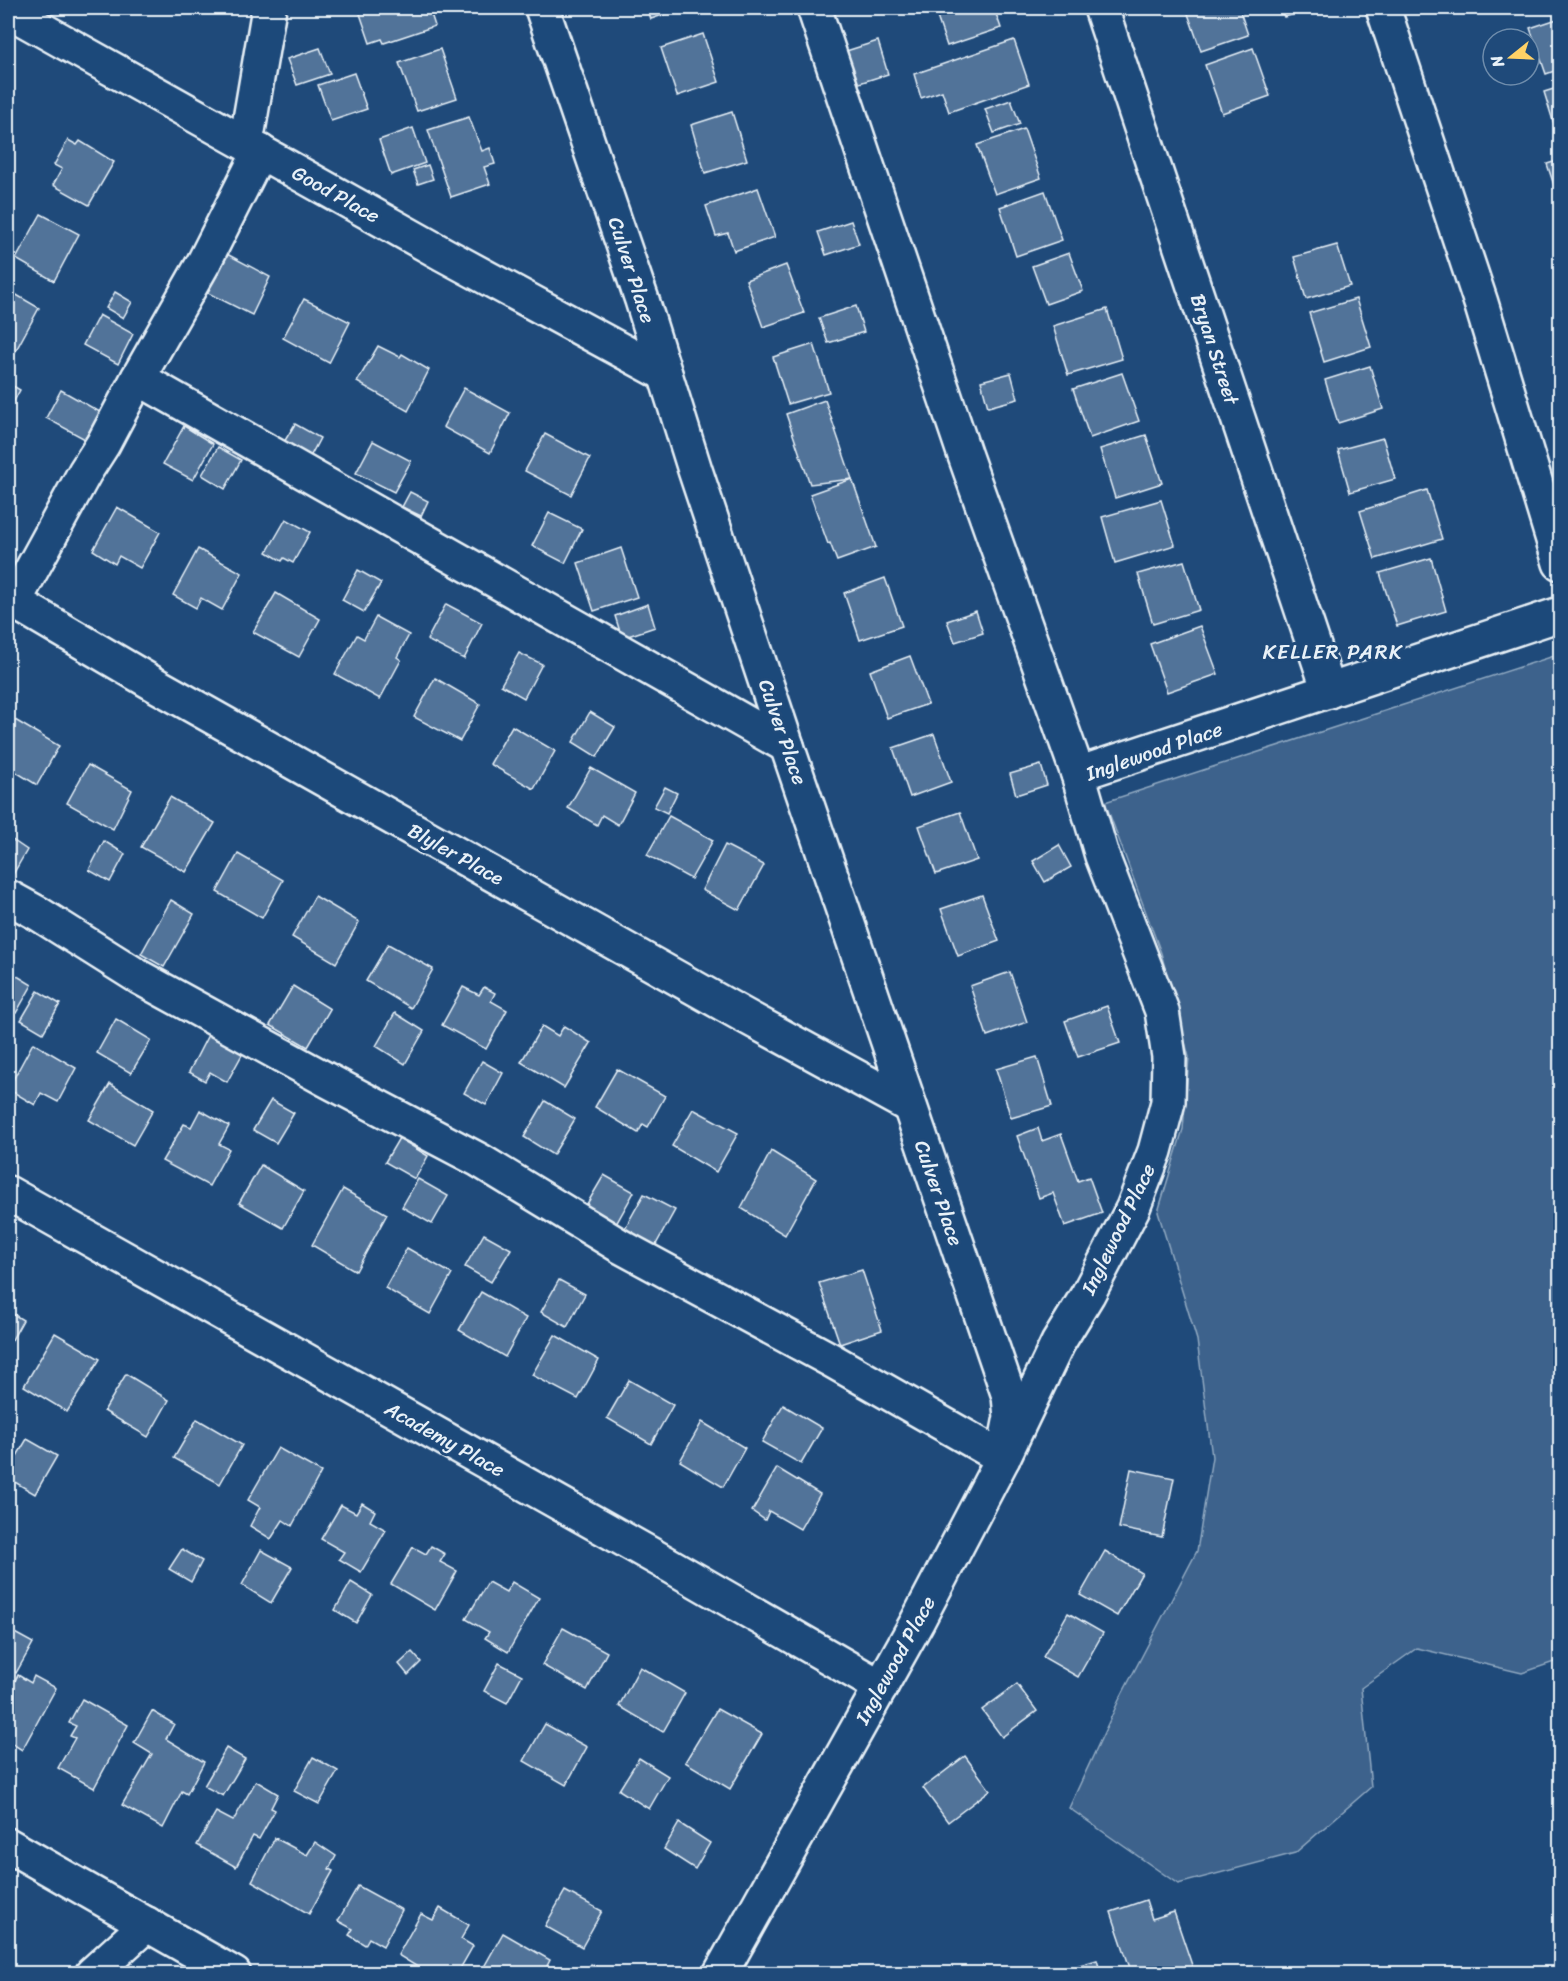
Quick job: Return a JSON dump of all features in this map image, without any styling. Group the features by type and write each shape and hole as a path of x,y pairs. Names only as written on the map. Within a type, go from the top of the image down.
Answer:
{"street":[{"path":"11,600 103,444 204,262 253,147 269,8"},
{"name":"Culver Place","path":"542,8 639,289 699,481 908,1105 1009,1396 1011,1418 1003,1458"},
{"path":"814,8 965,456 1078,774"},
{"name":"Bryan Street","path":"1101,8 1329,691"},
{"path":"1383,8 1484,314 1560,563"},
{"name":"Good Place","path":"8,13 23,19 443,254 665,374"},
{"path":"138,378 498,581 580,631 788,746"},
{"name":"Blyler Place","path":"11,600 156,685 743,1016 908,1105"},
{"name":"Inglewood Place","path":"720,1974 917,1622 1003,1458 1058,1343 1088,1294 1133,1208 1155,1151 1168,1102 1169,1058 1162,1011 1102,856 1078,774 1560,614"},
{"path":"8,897 139,977 479,1160 620,1246 831,1360 1003,1458"},
{"name":"Academy Place","path":"8,1192 881,1687"},
{"path":"8,1845 234,1974"},
{"path":"92,1974 147,1924"}],"shaded area":[{"path":"1560,654 1560,1660 1522,1673 1417,1648 1361,1688 1371,1787 1295,1853 1178,1884 1069,1808 1119,1700 1197,1551 1212,1457 1197,1340 1158,1212 1183,1129 1189,1057 1161,953 1105,802"}],"building":[{"path":"358,8 429,8 435,26 384,43 382,39 370,43"},
{"path":"647,8 683,8 651,19"},
{"path":"934,8 994,8 1001,28 947,46"},
{"path":"1186,8 1239,8 1248,35 1201,51"},
{"path":"1281,8 1309,8 1310,10 1284,17"},
{"path":"1560,18 1560,69 1546,74 1541,60 1541,27 1533,27"},
{"path":"703,34 719,82 677,96 661,48"},
{"path":"1014,40 1029,84 949,112 942,91 921,98 914,74"},
{"path":"878,41 888,74 853,85 843,52"},
{"path":"320,48 330,74 297,85 287,59"},
{"path":"1253,48 1270,96 1222,113 1205,65"},
{"path":"440,49 457,98 417,111 399,63"},
{"path":"354,73 367,109 331,121 318,85"},
{"path":"1560,87 1560,139 1559,140 1544,92"},
{"path":"1011,100 1020,124 994,133 985,109"},
{"path":"732,112 747,160 705,173 691,125"},
{"path":"469,117 482,151 490,148 495,164 484,167 490,184 451,197 428,130"},
{"path":"413,128 425,163 391,175 379,140"},
{"path":"1024,129 1041,178 995,194 977,145"},
{"path":"68,140 77,145 80,141 114,162 89,205 53,185 62,169 54,165"},
{"path":"1560,160 1560,203 1547,164"},
{"path":"428,165 433,179 418,184 413,170"},
{"path":"758,188 775,237 734,251 728,233 716,236 706,206"},
{"path":"1045,191 1062,240 1016,256 1000,207"},
{"path":"41,214 79,234 54,281 16,259"},
{"path":"851,221 859,244 826,255 818,232"},
{"path":"1337,245 1350,286 1306,299 1294,257"},
{"path":"225,253 270,277 252,315 204,291"},
{"path":"1069,253 1083,291 1046,304 1032,266"},
{"path":"786,265 804,313 763,327 746,280"},
{"path":"8,290 39,308 15,352 8,348"},
{"path":"115,292 132,302 123,318 106,308"},
{"path":"304,299 350,322 329,363 283,338"},
{"path":"1356,299 1371,347 1324,362 1309,313"},
{"path":"856,306 864,332 828,343 819,318"},
{"path":"1107,309 1122,359 1068,375 1053,326"},
{"path":"99,315 133,334 118,364 83,345"},
{"path":"814,344 829,392 788,404 773,357"},
{"path":"378,346 400,357 402,354 429,370 408,411 357,382"},
{"path":"1370,366 1383,409 1338,423 1325,380"},
{"path":"1011,373 1018,399 988,407 981,381"},
{"path":"1122,373 1139,421 1090,438 1073,389"},
{"path":"8,383 20,390 8,412"},
{"path":"464,388 510,413 490,453 443,427"},
{"path":"61,390 100,412 85,439 46,418"},
{"path":"825,400 852,479 810,484 786,414"},
{"path":"295,424 320,438 310,457 284,442"},
{"path":"184,426 213,444 193,480 163,464"},
{"path":"545,434 590,458 571,495 525,471"},
{"path":"1146,435 1162,483 1115,498 1100,449"},
{"path":"1383,438 1395,479 1350,492 1338,450"},
{"path":"373,441 411,461 394,492 356,473"},
{"path":"218,447 241,460 225,489 202,475"},
{"path":"852,479 876,547 837,561 830,543 828,544 810,494"},
{"path":"1427,490 1442,539 1375,559 1360,511"},
{"path":"410,492 428,501 421,516 402,507"},
{"path":"1161,500 1175,545 1115,563 1102,517"},
{"path":"117,507 160,532 140,568 119,556 115,564 93,550"},
{"path":"549,513 582,529 565,563 532,546"},
{"path":"286,519 310,532 293,563 284,558 282,561 267,552"},
{"path":"621,548 637,597 594,611 578,563"},
{"path":"198,549 242,573 222,610 201,598 196,608 173,595"},
{"path":"1431,558 1446,611 1397,626 1380,573"},
{"path":"1184,561 1199,610 1153,624 1138,574"},
{"path":"358,570 381,583 364,612 342,600"},
{"path":"885,578 902,626 860,640 844,593"},
{"path":"276,593 320,619 299,657 253,632"},
{"path":"446,604 482,623 464,659 427,640"},
{"path":"648,604 655,627 622,638 615,616"},
{"path":"976,611 983,633 955,642 947,621"},
{"path":"376,617 409,635 397,657 401,660 380,699 335,674 357,635 364,639"},
{"path":"1200,626 1218,674 1167,692 1150,644"},
{"path":"519,653 542,664 524,698 501,685"},
{"path":"910,656 928,704 887,718 870,671"},
{"path":"435,678 480,704 460,741 414,717"},
{"path":"590,712 615,727 597,757 573,742"},
{"path":"15,720 59,746 37,785 8,767 8,733"},
{"path":"512,726 555,751 534,789 490,764"},
{"path":"934,734 951,782 910,797 893,748"},
{"path":"88,765 132,790 113,829 67,803"},
{"path":"1041,765 1047,785 1016,795 1010,774"},
{"path":"591,768 635,793 618,825 602,815 597,825 568,808"},
{"path":"665,787 677,793 667,813 654,807"},
{"path":"170,797 215,823 186,872 141,847"},
{"path":"960,812 977,860 936,874 919,826"},
{"path":"669,816 713,840 691,879 647,855"},
{"path":"8,837 27,850 8,883"},
{"path":"104,841 125,854 110,882 89,870"},
{"path":"725,845 764,865 739,910 702,890"},
{"path":"1059,845 1071,867 1045,882 1033,861"},
{"path":"238,854 283,880 262,918 217,892"},
{"path":"982,895 999,941 958,956 941,909"},
{"path":"315,896 359,922 336,963 292,937"},
{"path":"171,900 194,914 164,967 141,954"},
{"path":"388,944 433,969 411,1008 366,981"},
{"path":"9,971 32,985 16,1013 8,1009"},
{"path":"1010,972 1027,1022 987,1036 970,986"},
{"path":"293,986 330,1009 308,1047 270,1025"},
{"path":"463,987 479,995 484,987 495,993 491,1001 507,1010 486,1049 442,1025"},
{"path":"38,991 60,1004 43,1033 21,1020"},
{"path":"1107,1006 1120,1043 1078,1057 1065,1021"},
{"path":"395,1013 424,1031 405,1064 376,1046"},
{"path":"116,1019 151,1040 131,1073 97,1053"},
{"path":"542,1026 558,1036 564,1026 591,1043 564,1088 521,1062"},
{"path":"209,1033 244,1051 227,1082 210,1072 205,1081 189,1072"},
{"path":"33,1043 76,1068 58,1102 41,1093 35,1105 8,1089"},
{"path":"1037,1057 1052,1106 1011,1118 996,1069"},
{"path":"482,1061 503,1073 486,1105 464,1093"},
{"path":"617,1069 665,1096 648,1127 643,1124 638,1133 595,1107"},
{"path":"110,1084 153,1110 133,1145 89,1120"},
{"path":"271,1100 294,1113 276,1143 253,1130"},
{"path":"545,1101 575,1119 553,1155 524,1137"},
{"path":"693,1109 738,1133 716,1172 672,1146"},
{"path":"200,1110 229,1126 219,1144 229,1149 209,1186 162,1161 184,1124 191,1127"},
{"path":"1038,1128 1042,1141 1061,1134 1078,1181 1089,1177 1102,1213 1065,1226 1053,1193 1039,1198 1017,1136"},
{"path":"399,1138 428,1156 415,1179 385,1162"},
{"path":"771,1151 816,1179 785,1235 741,1208"},
{"path":"261,1165 304,1191 283,1228 239,1203"},
{"path":"604,1175 634,1192 615,1226 584,1209"},
{"path":"418,1179 448,1196 432,1224 402,1207"},
{"path":"343,1189 387,1214 356,1271 312,1245"},
{"path":"644,1194 675,1210 654,1248 624,1230"},
{"path":"484,1234 511,1249 491,1282 465,1267"},
{"path":"407,1248 452,1274 430,1314 385,1288"},
{"path":"862,1270 882,1330 840,1344 819,1283"},
{"path":"559,1280 585,1294 567,1327 541,1312"},
{"path":"481,1292 526,1318 505,1357 459,1330"},
{"path":"8,1311 23,1320 8,1347"},
{"path":"55,1333 100,1359 67,1412 24,1386"},
{"path":"555,1335 599,1360 578,1399 532,1375"},
{"path":"126,1374 169,1400 148,1437 104,1411"},
{"path":"629,1380 673,1405 651,1444 607,1418"},
{"path":"783,1405 822,1428 801,1464 762,1442"},
{"path":"197,1419 242,1445 220,1484 174,1458"},
{"path":"702,1422 745,1448 723,1487 680,1461"},
{"path":"27,1439 57,1456 35,1494 8,1478 8,1471"},
{"path":"278,1448 321,1472 292,1526 283,1520 271,1539 250,1526 260,1507 248,1500"},
{"path":"777,1468 820,1494 800,1529 769,1511 765,1520 752,1511"},
{"path":"1131,1469 1174,1478 1162,1537 1119,1528"},
{"path":"362,1503 375,1511 370,1521 386,1530 361,1572 339,1559 344,1552 321,1539 341,1505 356,1513"},
{"path":"431,1546 445,1554 440,1562 457,1571 435,1610 391,1584 413,1547 426,1554"},
{"path":"182,1549 202,1561 191,1582 169,1569"},
{"path":"261,1550 292,1567 271,1603 242,1585"},
{"path":"1105,1551 1142,1573 1117,1616 1080,1595"},
{"path":"351,1582 372,1595 356,1623 335,1610"},
{"path":"488,1582 506,1592 512,1582 539,1598 508,1652 485,1638 489,1632 466,1619"},
{"path":"1068,1613 1103,1633 1078,1677 1043,1657"},
{"path":"563,1628 607,1652 587,1690 542,1665"},
{"path":"11,1631 33,1643 16,1673 8,1668 8,1636"},
{"path":"412,1652 421,1662 408,1675 399,1664"},
{"path":"499,1663 522,1675 507,1703 484,1691"},
{"path":"640,1667 685,1693 663,1732 619,1706"},
{"path":"18,1675 31,1683 34,1676 56,1688 22,1750 8,1741 8,1694"},
{"path":"1017,1684 1037,1711 1002,1737 982,1710"},
{"path":"82,1699 128,1725 94,1788 58,1768 75,1738 70,1736 76,1726 69,1723"},
{"path":"717,1709 762,1734 730,1789 685,1762"},
{"path":"152,1711 174,1724 166,1739 204,1762 187,1794 182,1791 163,1828 122,1805 152,1754 134,1743"},
{"path":"545,1724 587,1747 566,1785 524,1761"},
{"path":"226,1748 245,1759 223,1796 204,1786"},
{"path":"965,1756 990,1790 948,1822 923,1788"},
{"path":"313,1757 338,1771 319,1804 294,1791"},
{"path":"639,1758 668,1776 649,1809 619,1790"},
{"path":"256,1781 278,1794 271,1808 275,1810 259,1839 253,1836 236,1867 197,1845 216,1812 233,1821"},
{"path":"679,1823 710,1843 695,1869 664,1849"},
{"path":"275,1838 307,1855 315,1842 336,1856 329,1869 333,1871 309,1914 252,1881"},
{"path":"358,1886 402,1910 383,1946 369,1938 365,1945 349,1935 353,1929 338,1921"},
{"path":"565,1891 602,1911 582,1947 545,1926"},
{"path":"1146,1900 1152,1919 1174,1912 1195,1974 1132,1974 1111,1912"},
{"path":"440,1908 469,1925 461,1939 473,1946 457,1974 418,1974 414,1971 416,1966 398,1955 421,1914 433,1920"},
{"path":"503,1933 550,1960 543,1974 480,1974"},
{"path":"1097,1960 1101,1974 1049,1974"},
{"path":"591,1964 608,1974 586,1974"}],"district":[{"name":"KELLER PARK","path":"1333,652"}]}
